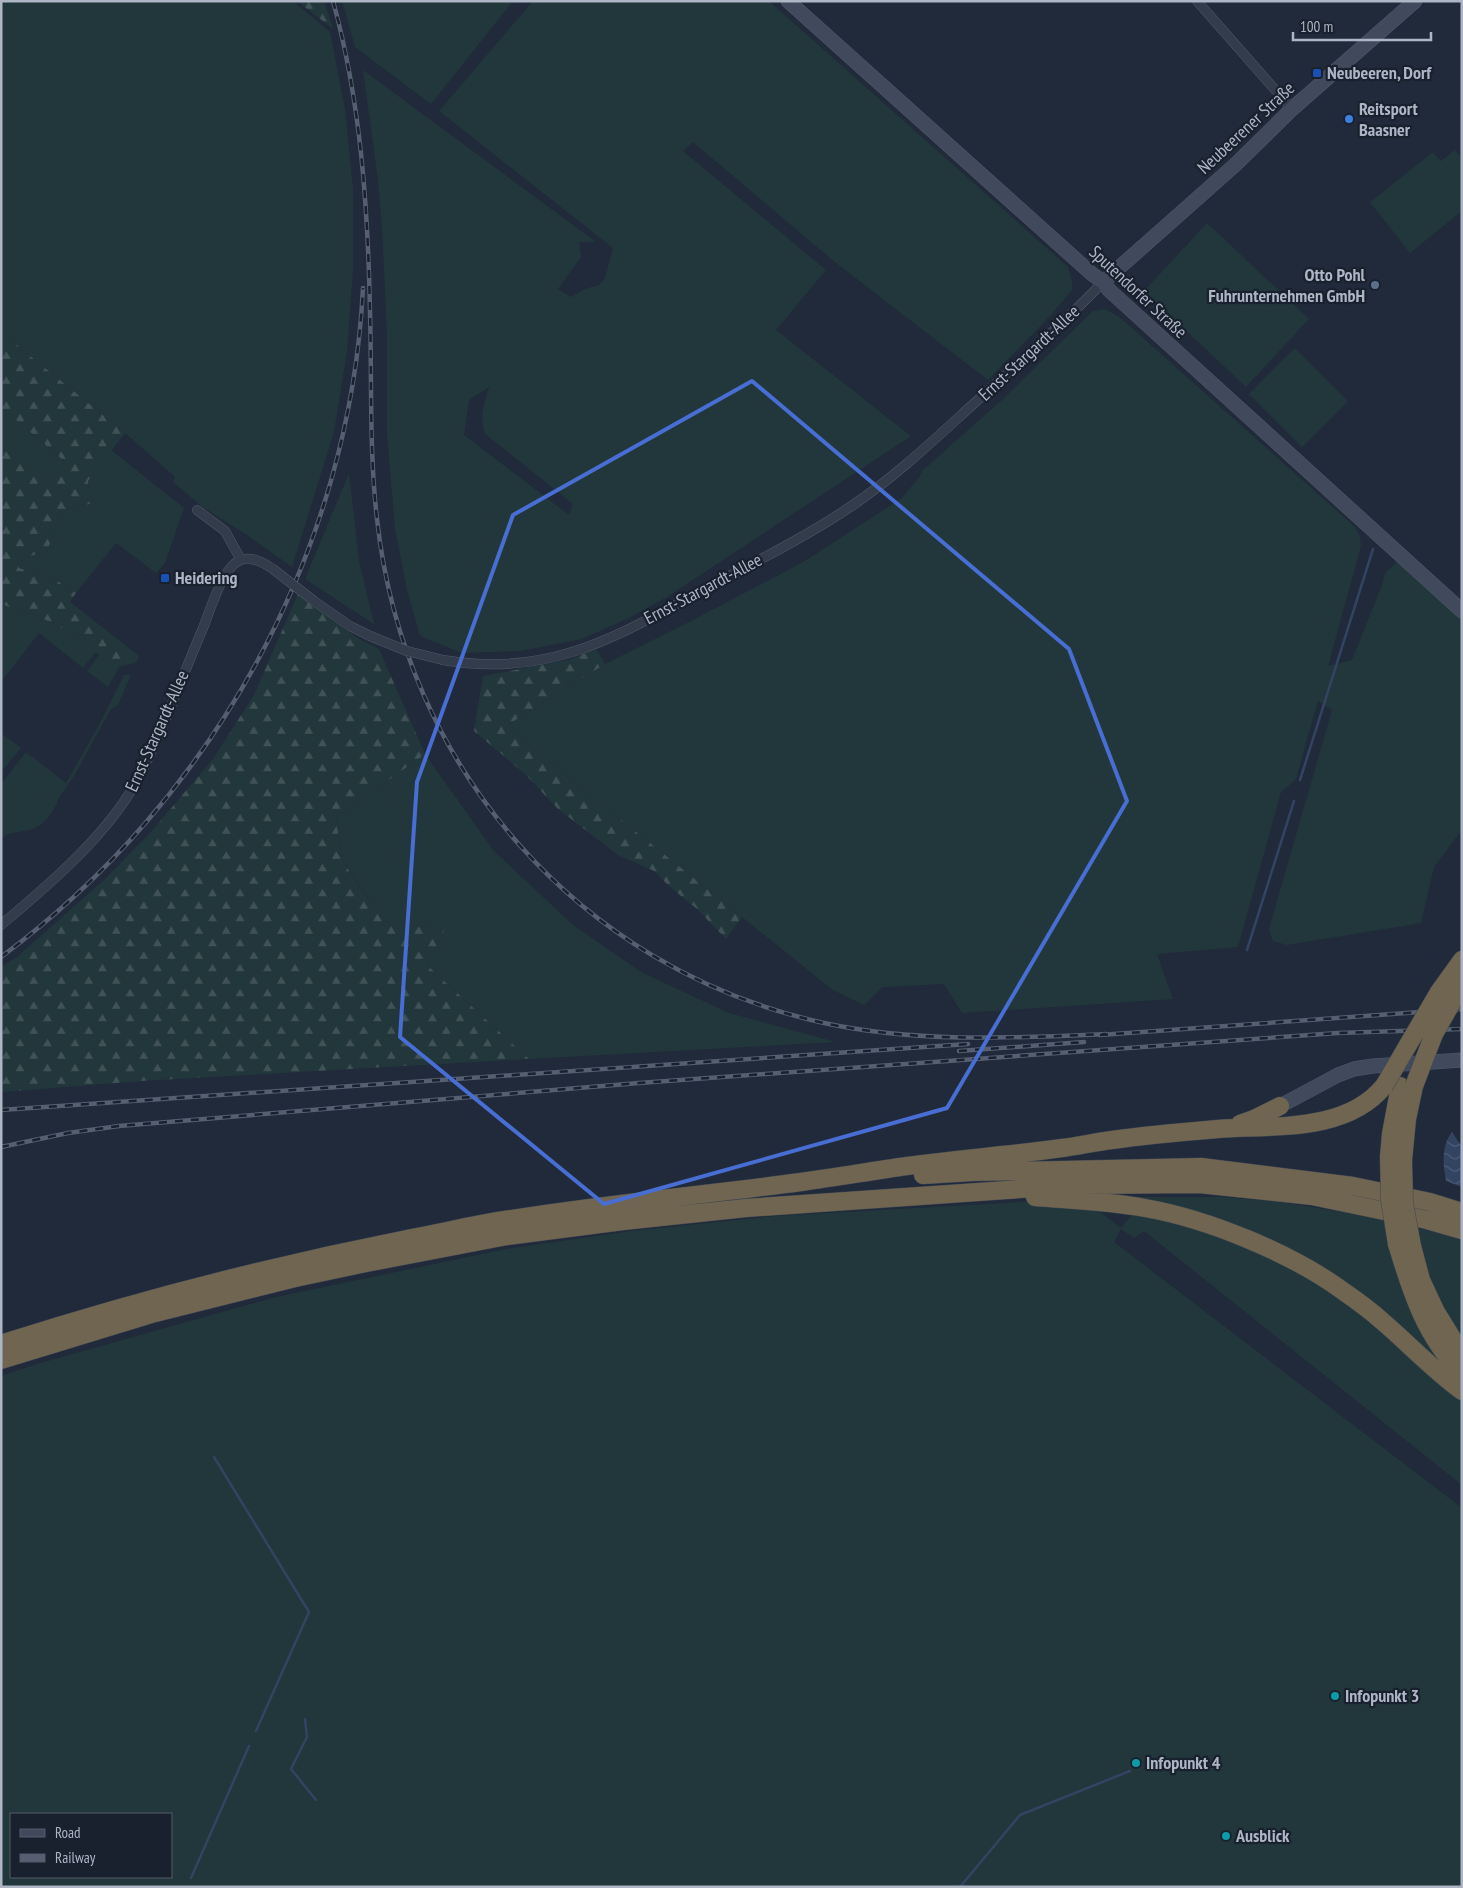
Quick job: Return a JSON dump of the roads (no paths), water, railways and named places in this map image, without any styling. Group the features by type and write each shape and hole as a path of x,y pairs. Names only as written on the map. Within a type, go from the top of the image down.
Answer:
{"highway":[{"path":"1,1344 151,1299 292,1263 503,1220 621,1203 803,1182 909,1166 1064,1148 1112,1140 1222,1129 1247,1129 1334,1118 1362,1106 1399,1086 1434,1034 1452,992 1462,960"},
{"path":"1452,992 1409,1046 1390,1134 1396,1158 1390,1200 1405,1245 1421,1280 1436,1312 1462,1354"},
{"path":"1222,1129 1254,1119 1280,1106"},
{"path":"803,1182 972,1172 1201,1168 1353,1186 1430,1202 1462,1212"},
{"path":"1,1360 111,1326 225,1295 366,1263 507,1236 746,1208 1078,1185 1199,1184 1312,1196 1427,1220 1462,1230"},
{"path":"967,1192 1095,1201 1146,1208 1196,1221 1255,1243 1293,1260 1341,1289 1381,1320 1446,1379 1462,1391"},
{"path":"1405,1245 1409,1285 1421,1316 1436,1342 1462,1374"}],"main road":[{"name":"Neubeerener Straße","path":"1103,282 1236,165 1292,109 1415,1"},
{"name":"Sputendorfer Straße","path":"792,2 1103,282 1109,290 1462,611"},
{"path":"1280,1106 1338,1075 1354,1069 1462,1060"}],"street":[{"path":"1197,1 1292,109"},
{"name":"Ernst-Stargardt-Allee","path":"1,925 87,846 129,795 148,756 216,594 232,566 241,560 255,559 273,569 350,626 407,652 443,660 477,664 526,663 558,657 590,647 647,620 793,542 853,505 898,471 1061,324 1103,282"},
{"path":"197,510 225,531 241,560"}],"water":[{"path":"1452,1132 1462,1147 1462,1187 1446,1181 1444,1149"}],"waterway":[{"path":"1300,780 1373,549"},
{"path":"1247,950 1294,801"},
{"path":"214,1457 309,1612 256,1731"},
{"path":"305,1719 307,1737 291,1769 316,1800"},
{"path":"191,1878 249,1746"},
{"path":"960,1887 1020,1815 1130,1771"}],"railway":[{"path":"333,1 343,39 350,78 365,195 371,338 374,493 394,610 424,695 465,773 518,844 582,905 654,956 735,996 824,1023 894,1034 1000,1038 1106,1034"},
{"path":"1,957 77,894 145,824 205,746 256,663 298,575 331,482 352,386 363,288"},
{"path":"1100,1035 1462,1009"},
{"path":"1,1147 68,1133 119,1126 639,1083 1338,1033 1462,1029"},
{"path":"959,1051 1084,1042"},
{"path":"1,1110 968,1044"}],"place":[{"name":"Neubeeren, Dorf","path":"1317,73"},
{"name":"Reitsport Baasner","path":"1349,119"},
{"name":"Otto Pohl Fuhrunternehmen GmbH","path":"1375,285"},
{"name":"Heidering","path":"165,578"},
{"name":"Infopunkt 3","path":"1335,1696"},
{"name":"Infopunkt 4","path":"1136,1763"},
{"name":"Ausblick","path":"1226,1836"}]}
